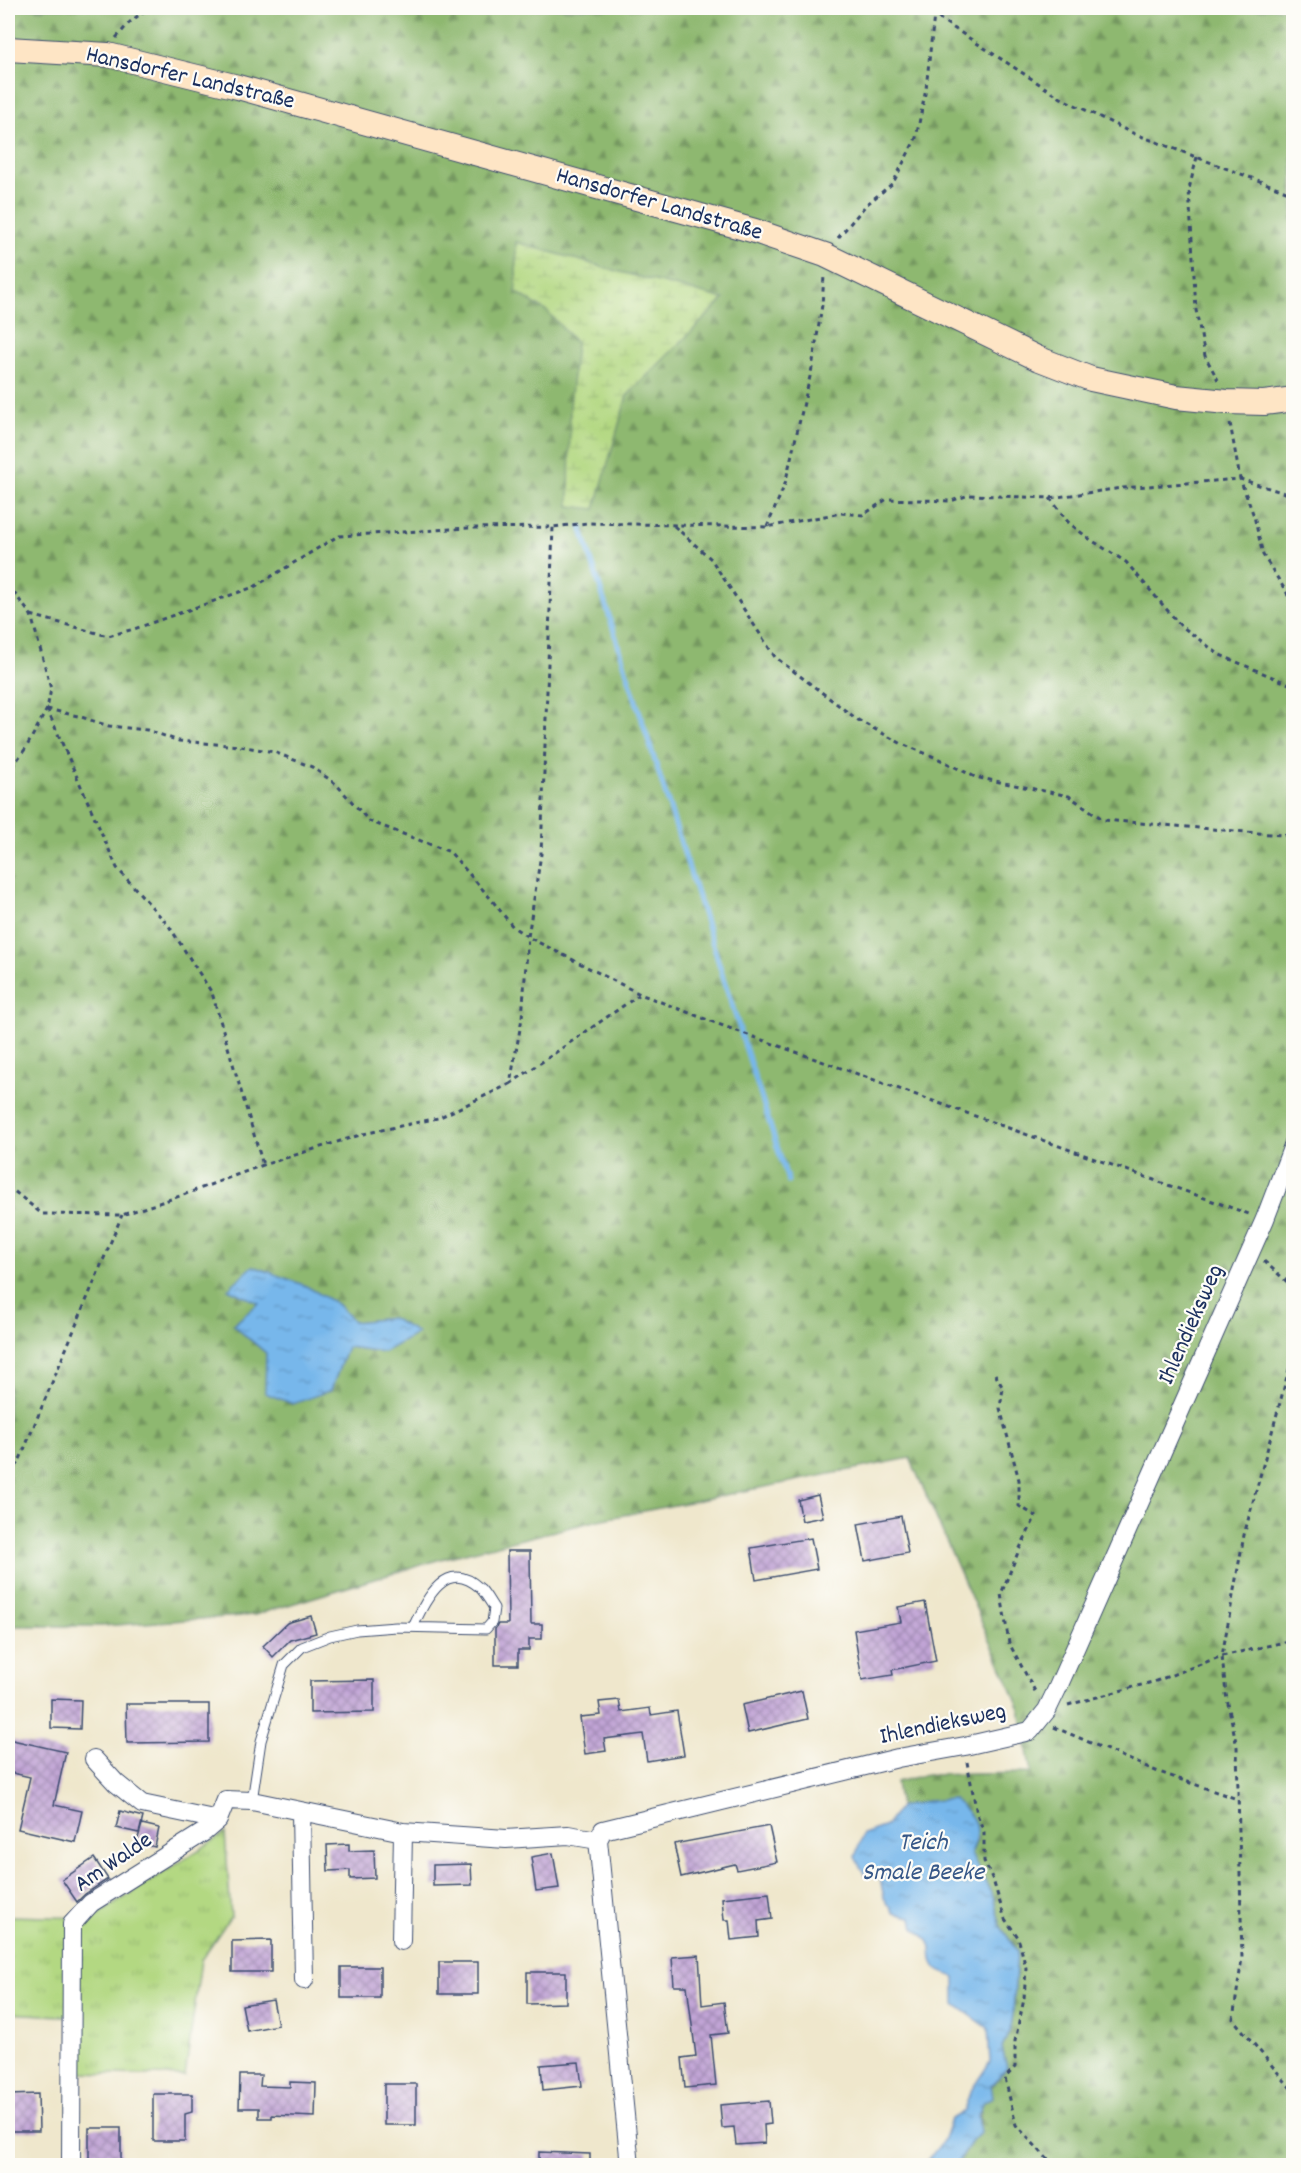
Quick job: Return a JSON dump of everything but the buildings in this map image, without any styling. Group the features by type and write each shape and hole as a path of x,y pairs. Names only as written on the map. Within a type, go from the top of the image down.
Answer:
{"main road":[{"name":"Hansdorfer Landstraße","path":"8,49 108,56 238,87 755,231 825,255 1037,358 1091,379 1176,397 1264,403 1293,399"}],"street":[{"name":"Ihlendieksweg","path":"598,1840 603,1830 898,1758 1030,1731 1058,1687 1265,1219 1293,1143"},
{"name":"Am Walde","path":"94,1759 116,1783 142,1804 218,1820"},
{"name":"Am Walde","path":"71,2166 70,1965 72,1924 92,1904 204,1832 218,1820 226,1800 252,1801 403,1832 506,1839 568,1835 598,1840"},
{"path":"301,1812 304,1980"},
{"path":"401,1941 403,1832"},
{"path":"598,1840 630,2166"}],"lane":[{"path":"252,1801 261,1741 284,1665 302,1647 330,1636 357,1630 413,1627 486,1629 492,1622 494,1608 480,1589 463,1578 448,1579 434,1589 413,1627"}],"path":[{"path":"108,56 113,41 130,22 148,8"},
{"path":"923,8 1061,98 1130,132 1293,194"},
{"path":"767,527 785,484 812,368 822,305 825,255 867,205 893,183 916,138 926,89 934,15"},
{"path":"1197,157 1190,189 1196,310 1205,356 1227,402 1240,479 1254,516 1263,555 1287,593 1293,613"},
{"path":"31,615 108,636 254,587 339,536 468,528 553,527 587,523 767,527 841,513 863,515 886,499 951,501 969,495 1050,498 1122,488 1240,479 1293,496"},
{"path":"1050,498 1068,522 1126,562 1180,625 1220,655 1293,686"},
{"path":"673,525 711,559 775,657 858,720 902,744 975,777 1069,796 1104,820 1293,836"},
{"path":"510,1084 522,1018 528,937 541,854 553,527"},
{"path":"8,585 31,615 51,689 47,709 26,748 8,772"},
{"path":"47,709 109,726 147,730 179,741 240,746 274,752 312,767 336,784 369,821 450,852 491,898 513,927 528,937 640,994 726,1027 1265,1219"},
{"path":"47,709 117,868 169,926 212,993 263,1165"},
{"path":"8,1186 42,1214 122,1215 263,1165 363,1134 438,1118 510,1084 640,994"},
{"path":"8,1472 18,1464 122,1215"},
{"path":"1260,1258 1293,1288"},
{"path":"1293,1351 1244,1534 1222,1656 1226,1694 1237,1747 1242,1958 1233,2019 1293,2092"},
{"path":"995,1374 1003,1388 1000,1407 1019,1480 1019,1506 1036,1516 1001,1594 1009,1643 1037,1695 1058,1687"},
{"path":"1042,1715 1156,1681 1222,1656 1293,1640"},
{"path":"1042,1715 1156,1771 1237,1800"},
{"path":"965,1746 977,1814 984,1832 984,1861 993,1880 1005,1919 1018,1937 1026,1968 1015,2067 1005,2078 1016,2126 1054,2166"}],"green space":[{"path":"8,8 1293,8 1293,2165 957,2165 972,2141 980,2133 980,2113 985,2097 1007,2068 1002,2048 1011,2027 1017,1951 1001,1927 993,1897 971,1854 978,1838 928,1801 900,1807 896,1782 924,1775 1031,1773 1020,1709 910,1458 599,1520 441,1559 255,1615 102,1626 8,1626","holes":["260,1303 337,1304 354,1322 392,1318 384,1352 347,1347 331,1390 266,1353 233,1325"]},
{"path":"516,242 724,299 627,396 595,509 569,506 570,406 576,343 548,312 516,292"},
{"path":"225,1833 231,1916 201,1960 185,2076 79,2073 80,2017 8,2013 8,1916 93,1918"}],"water":[{"path":"253,1266 306,1286 337,1304 354,1322 392,1318 418,1333 384,1352 347,1347 331,1390 293,1404 265,1393 266,1353 233,1325 259,1303 228,1289"},
{"name":"Teich Smale Beeke","path":"953,1799 967,1811 974,1822 976,1836 971,1854 993,1897 1001,1927 1017,1951 1013,2014 1011,2027 1002,2048 1007,2068 991,2085 993,2097 984,2101 978,2115 980,2133 956,2165 926,2165 943,2141 951,2119 964,2111 970,2092 990,2062 988,2028 955,2004 955,1977 937,1969 933,1964 928,1940 914,1928 912,1917 894,1913 884,1898 880,1878 865,1875 855,1857 863,1834 886,1826 900,1807"}],"waterway":[{"path":"581,527 740,1030"},
{"path":"741,1034 788,1181"}]}
